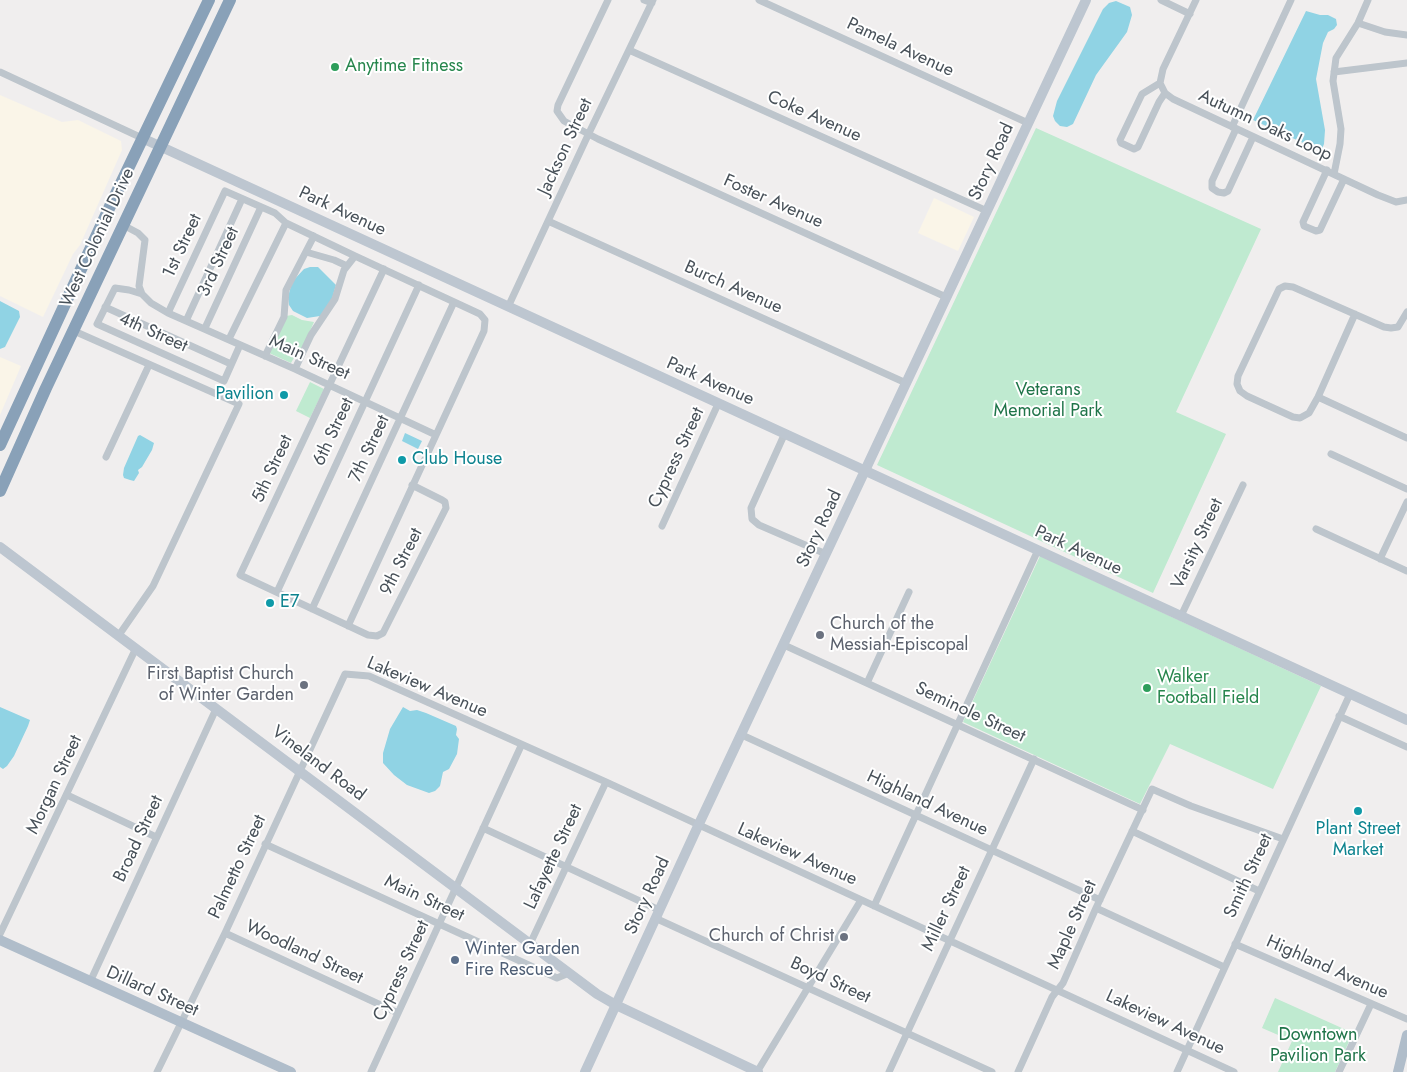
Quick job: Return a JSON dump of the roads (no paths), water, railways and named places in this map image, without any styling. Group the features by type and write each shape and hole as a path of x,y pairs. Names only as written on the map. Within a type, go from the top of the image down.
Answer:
{"highway":[{"name":"West Colonial Drive","path":"0,445 142,138 209,0"},
{"path":"217,0 217,10 221,18"},
{"name":"West Colonial Drive","path":"0,491 46,388 230,0"},
{"path":"74,331 69,316 84,275 85,262"},
{"path":"46,388 64,334 60,315"}],"main road":[{"name":"Dillard Street","path":"0,940 292,1072"},
{"path":"1398,1072 1407,1036"}],"street":[{"name":"Foster Avenue","path":"608,0 558,106 557,111 564,120 598,139 946,297"},
{"path":"644,0 652,2"},
{"name":"Pamela Avenue","path":"759,0 1028,123"},
{"name":"Story Road","path":"585,1072 698,826 1086,0"},
{"path":"1161,0 1190,14"},
{"path":"1160,83 1142,94 1120,140 1121,143 1134,149 1138,147 1165,93 1160,83 1163,70 1196,0"},
{"path":"1253,137 1228,191 1224,193 1218,192 1212,188 1212,181 1234,128 1291,0"},
{"name":"Autumn Oaks Loop","path":"1165,93 1173,99 1330,172 1340,144 1341,129 1333,81 1336,58 1358,23 1368,0"},
{"name":"Jackson Street","path":"508,307 652,2"},
{"path":"1358,23 1385,32 1407,35"},
{"name":"Coke Avenue","path":"629,50 987,211"},
{"path":"1334,72 1407,63"},
{"name":"Park Avenue","path":"0,72 1407,720"},
{"path":"1344,179 1320,230 1316,231 1304,226 1303,222 1330,172 1396,202 1407,200"},
{"name":"1st Street","path":"168,313 225,191 242,199"},
{"path":"186,320 242,199 355,256 480,314 485,320 485,326 348,626"},
{"name":"3rd Street","path":"205,328 261,207"},
{"name":"Burch Avenue","path":"548,221 906,383"},
{"path":"229,340 286,222"},
{"path":"123,226 138,233 145,240 139,286 142,294"},
{"path":"265,356 284,317 286,290 314,236"},
{"path":"306,252 339,261 347,266"},
{"path":"295,369 311,335 335,299 347,266 355,256"},
{"name":"5th Street","path":"348,626 240,575 384,269"},
{"name":"6th Street","path":"277,592 419,285"},
{"path":"1355,314 1309,413 1300,418 1292,417 1240,391 1237,384 1238,376 1279,289 1285,286 1293,287 1391,328 1398,327 1407,312"},
{"name":"4th Street","path":"142,294 115,288 97,324 224,381 240,345"},
{"name":"Main Street","path":"142,294 168,313 205,328 436,434"},
{"name":"7th Street","path":"312,609 454,302"},
{"path":"105,307 231,364"},
{"path":"74,331 238,404 153,586 119,635"},
{"path":"106,457 149,365"},
{"path":"1318,397 1407,438"},
{"name":"Cypress Street","path":"662,526 718,404"},
{"path":"785,433 751,508 752,520 759,526 826,554"},
{"path":"1331,454 1407,489"},
{"name":"9th Street","path":"348,626 368,635 377,636 383,633 446,508 445,502 412,485"},
{"name":"Varsity Street","path":"1181,616 1243,485"},
{"path":"1380,559 1407,502"},
{"path":"1316,530 1407,571"},
{"name":"Vineland Road","path":"0,547 597,994 616,1005"},
{"path":"874,906 1038,550"},
{"path":"867,683 909,592"},
{"name":"Seminole Street","path":"784,645 1142,810"},
{"name":"Morgan Street","path":"0,934 136,648"},
{"name":"Lakeview Avenue","path":"345,674 370,676 521,746 606,782 1234,1072"},
{"name":"Palmetto Street","path":"157,1072 225,933 345,674"},
{"name":"Smith Street","path":"1177,1072 1350,694"},
{"name":"Broad Street","path":"90,982 216,709"},
{"path":"1339,716 1407,747"},
{"name":"Highland Avenue","path":"742,735 1100,900"},
{"name":"Cypress Street","path":"371,1072 521,746"},
{"name":"Miller Street","path":"889,1072 1034,759"},
{"name":"Lafayette Street","path":"530,944 606,782"},
{"name":"Maple Street","path":"1018,1072 1052,997 1063,983 1152,789 1192,806 1283,839"},
{"path":"67,795 156,837"},
{"name":"Boyd Street","path":"483,828 808,987 992,1072"},
{"path":"1132,831 1259,891"},
{"name":"Main Street","path":"266,844 557,978 569,973"},
{"path":"616,1005 757,1072 861,900"},
{"path":"1096,908 1224,967"},
{"name":"Woodland Street","path":"225,933 398,1013"},
{"name":"Highland Avenue","path":"1235,944 1407,1020"},
{"path":"1339,1072 1370,1004"}],"water":[{"path":"1116,1 1130,7 1132,15 1127,32 1096,75 1073,124 1067,127 1060,126 1053,116 1057,101 1103,9 1109,3"},
{"path":"1306,11 1328,15 1336,19 1337,25 1328,32 1323,43 1316,79 1325,130 1324,144 1321,151 1253,120"},
{"path":"318,267 336,285 331,302 320,316 307,318 293,311 289,305 288,297 292,282 304,269"},
{"path":"0,301 19,311 20,317 5,347 0,349"},
{"path":"405,433 422,441 418,449 402,441"},
{"path":"140,435 154,443 142,467 138,470 139,473 134,481 124,478 123,475 124,468"},
{"path":"0,707 30,720 14,756 3,769 0,767"},
{"path":"403,707 410,711 417,710 426,713 456,726 456,735 459,739 457,754 449,769 443,772 440,786 435,791 429,793 407,785 383,763 383,753 390,729"}],"place":[{"name":"Anytime Fitness","path":"335,67"},
{"name":"Pavilion","path":"284,395"},
{"name":"Club House","path":"402,460"},
{"name":"E7","path":"270,603"},
{"name":"Church of the Messiah-Episcopal","path":"820,635"},
{"name":"First Baptist Church of Winter Garden","path":"304,685"},
{"name":"Walker Football Field","path":"1147,688"},
{"name":"Plant Street Market","path":"1358,811"},
{"name":"Church of Christ","path":"844,937"},
{"name":"Winter Garden Fire Rescue","path":"455,960"}],"park label":[{"name":"Veterans Memorial Park","path":"1048,401"},
{"name":"Downtown Pavilion Park","path":"1318,1046"}]}
